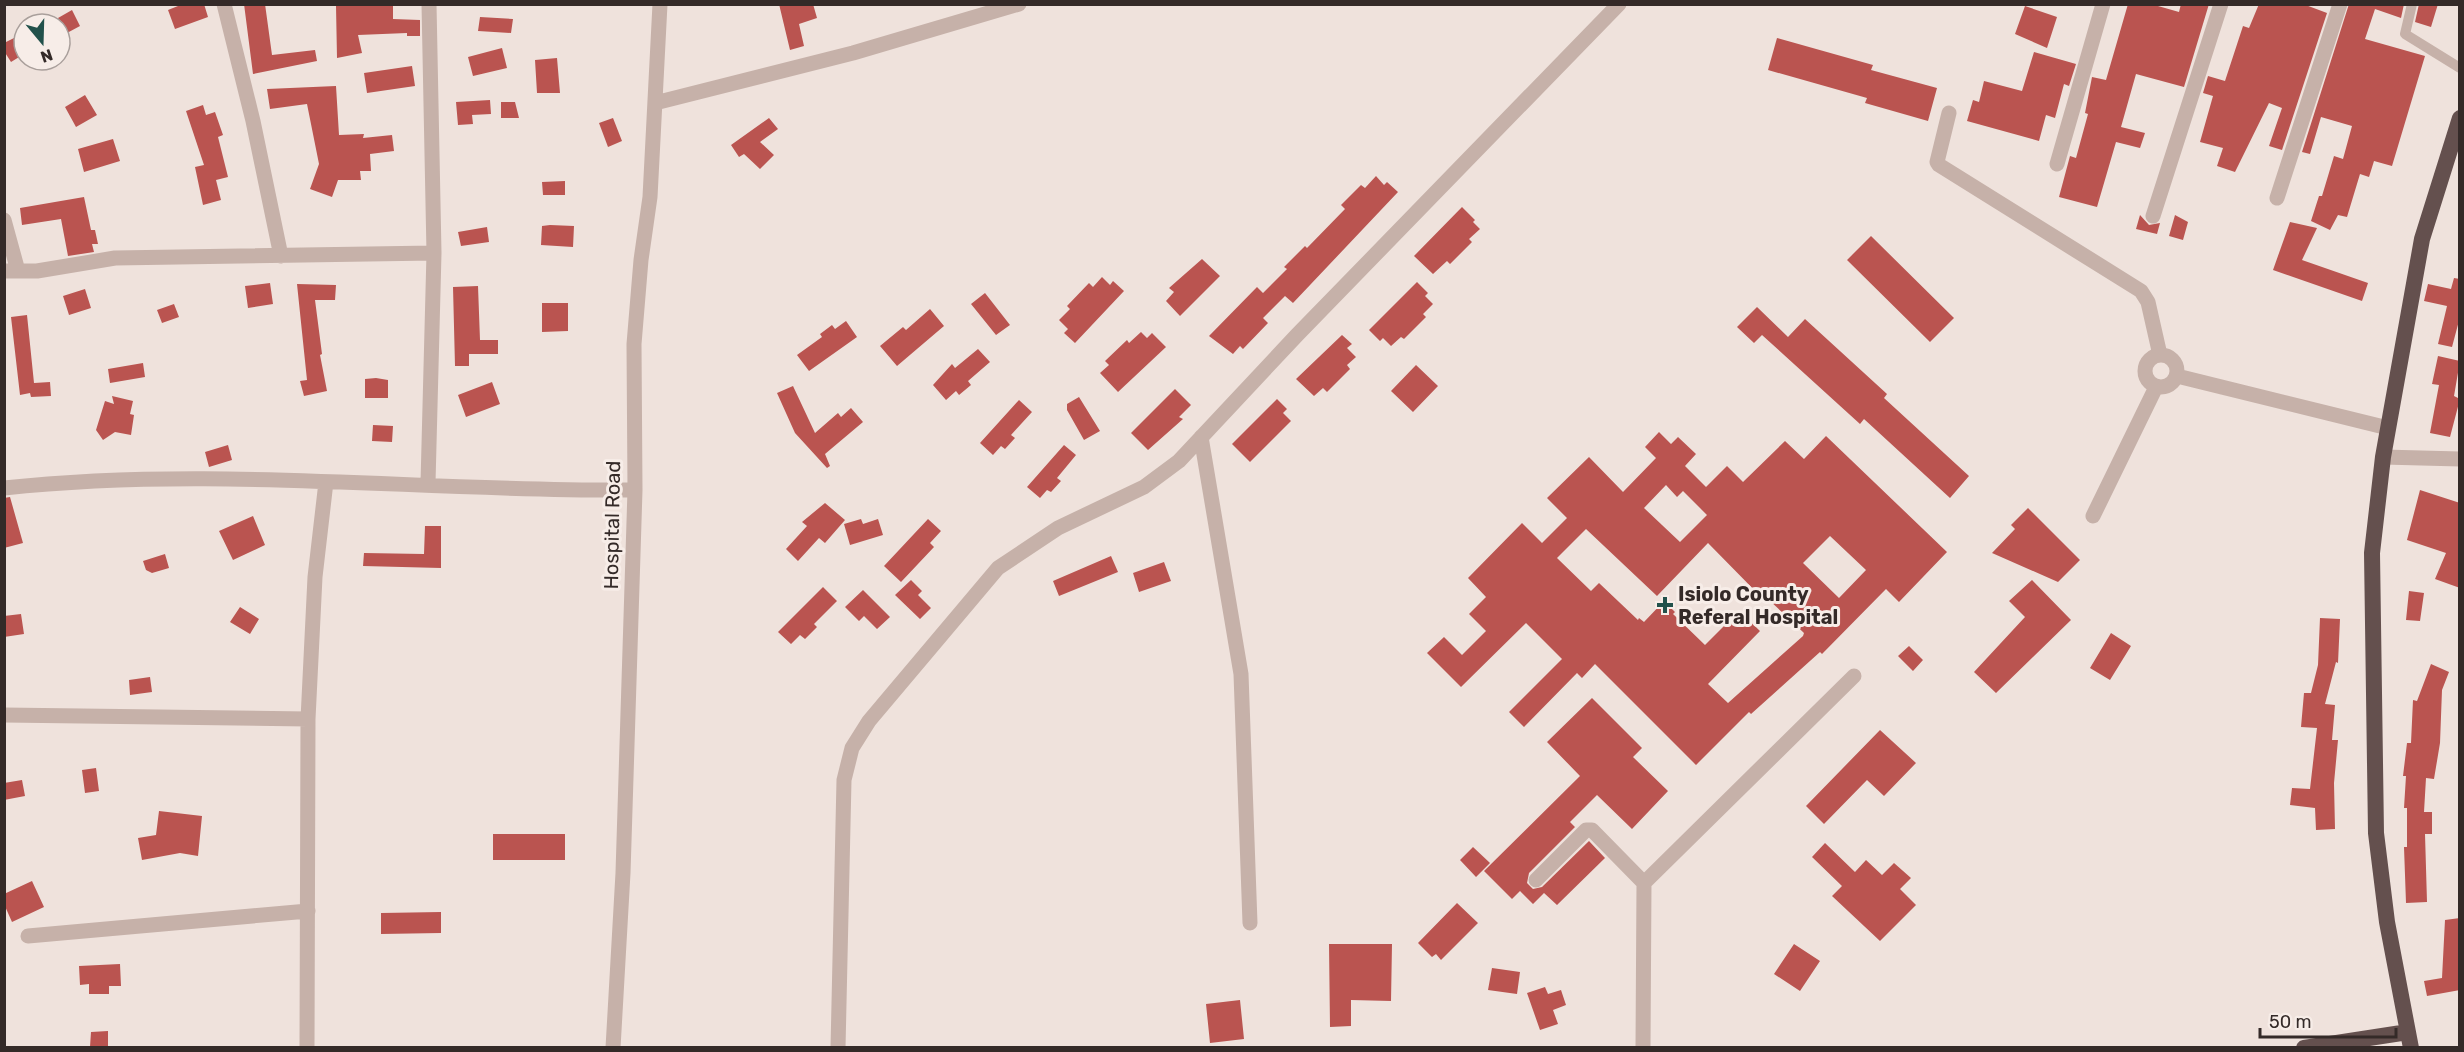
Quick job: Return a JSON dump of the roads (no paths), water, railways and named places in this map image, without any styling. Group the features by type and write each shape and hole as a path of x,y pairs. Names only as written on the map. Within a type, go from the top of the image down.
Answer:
{"highway":[{"path":"2304,1047 2410,1040 2387,922 2376,833 2372,553 2383,457 2422,239 2460,118"}],"street":[{"path":"224,4 253,121 281,256"},
{"path":"428,483 434,253 429,4"},
{"name":"Hospital Road","path":"613,1047 623,873 635,490 634,344 641,260 650,197 660,4"},
{"path":"655,104 853,53 1018,4"},
{"path":"838,1047 844,780 852,748 869,721 998,568 1058,528 1144,487 1179,461 1305,326 1619,4"},
{"path":"2057,164 2103,4"},
{"path":"2153,216 2221,4"},
{"path":"2277,198 2340,4"},
{"path":"1949,113 1937,162 1939,165 2141,291 2148,302 2160,355"},
{"path":"4,220 11,271 37,271 115,258 434,253"},
{"path":"2160,355 2171,359 2176,364 2177,376 2169,385 2156,387 2147,379 2145,373 2149,361 2160,355"},
{"path":"2177,376 2388,428"},
{"path":"2093,516 2156,387"},
{"path":"1201,437 1241,674 1250,923"},
{"path":"2383,457 2460,459"},
{"path":"4,488 84,480 172,477 635,490"},
{"path":"307,1047 308,719 315,576 326,482"},
{"path":"1643,1047 1642,890 1644,883 1854,676"},
{"path":"4,715 308,719"},
{"path":"1536,880 1586,830 1592,830 1644,883"},
{"path":"28,936 308,911"}],"lane":[{"path":"2412,4 2405,33 2460,68"}],"place":[{"name":"Isiolo County Referal Hospital","path":"1665,605"}]}
